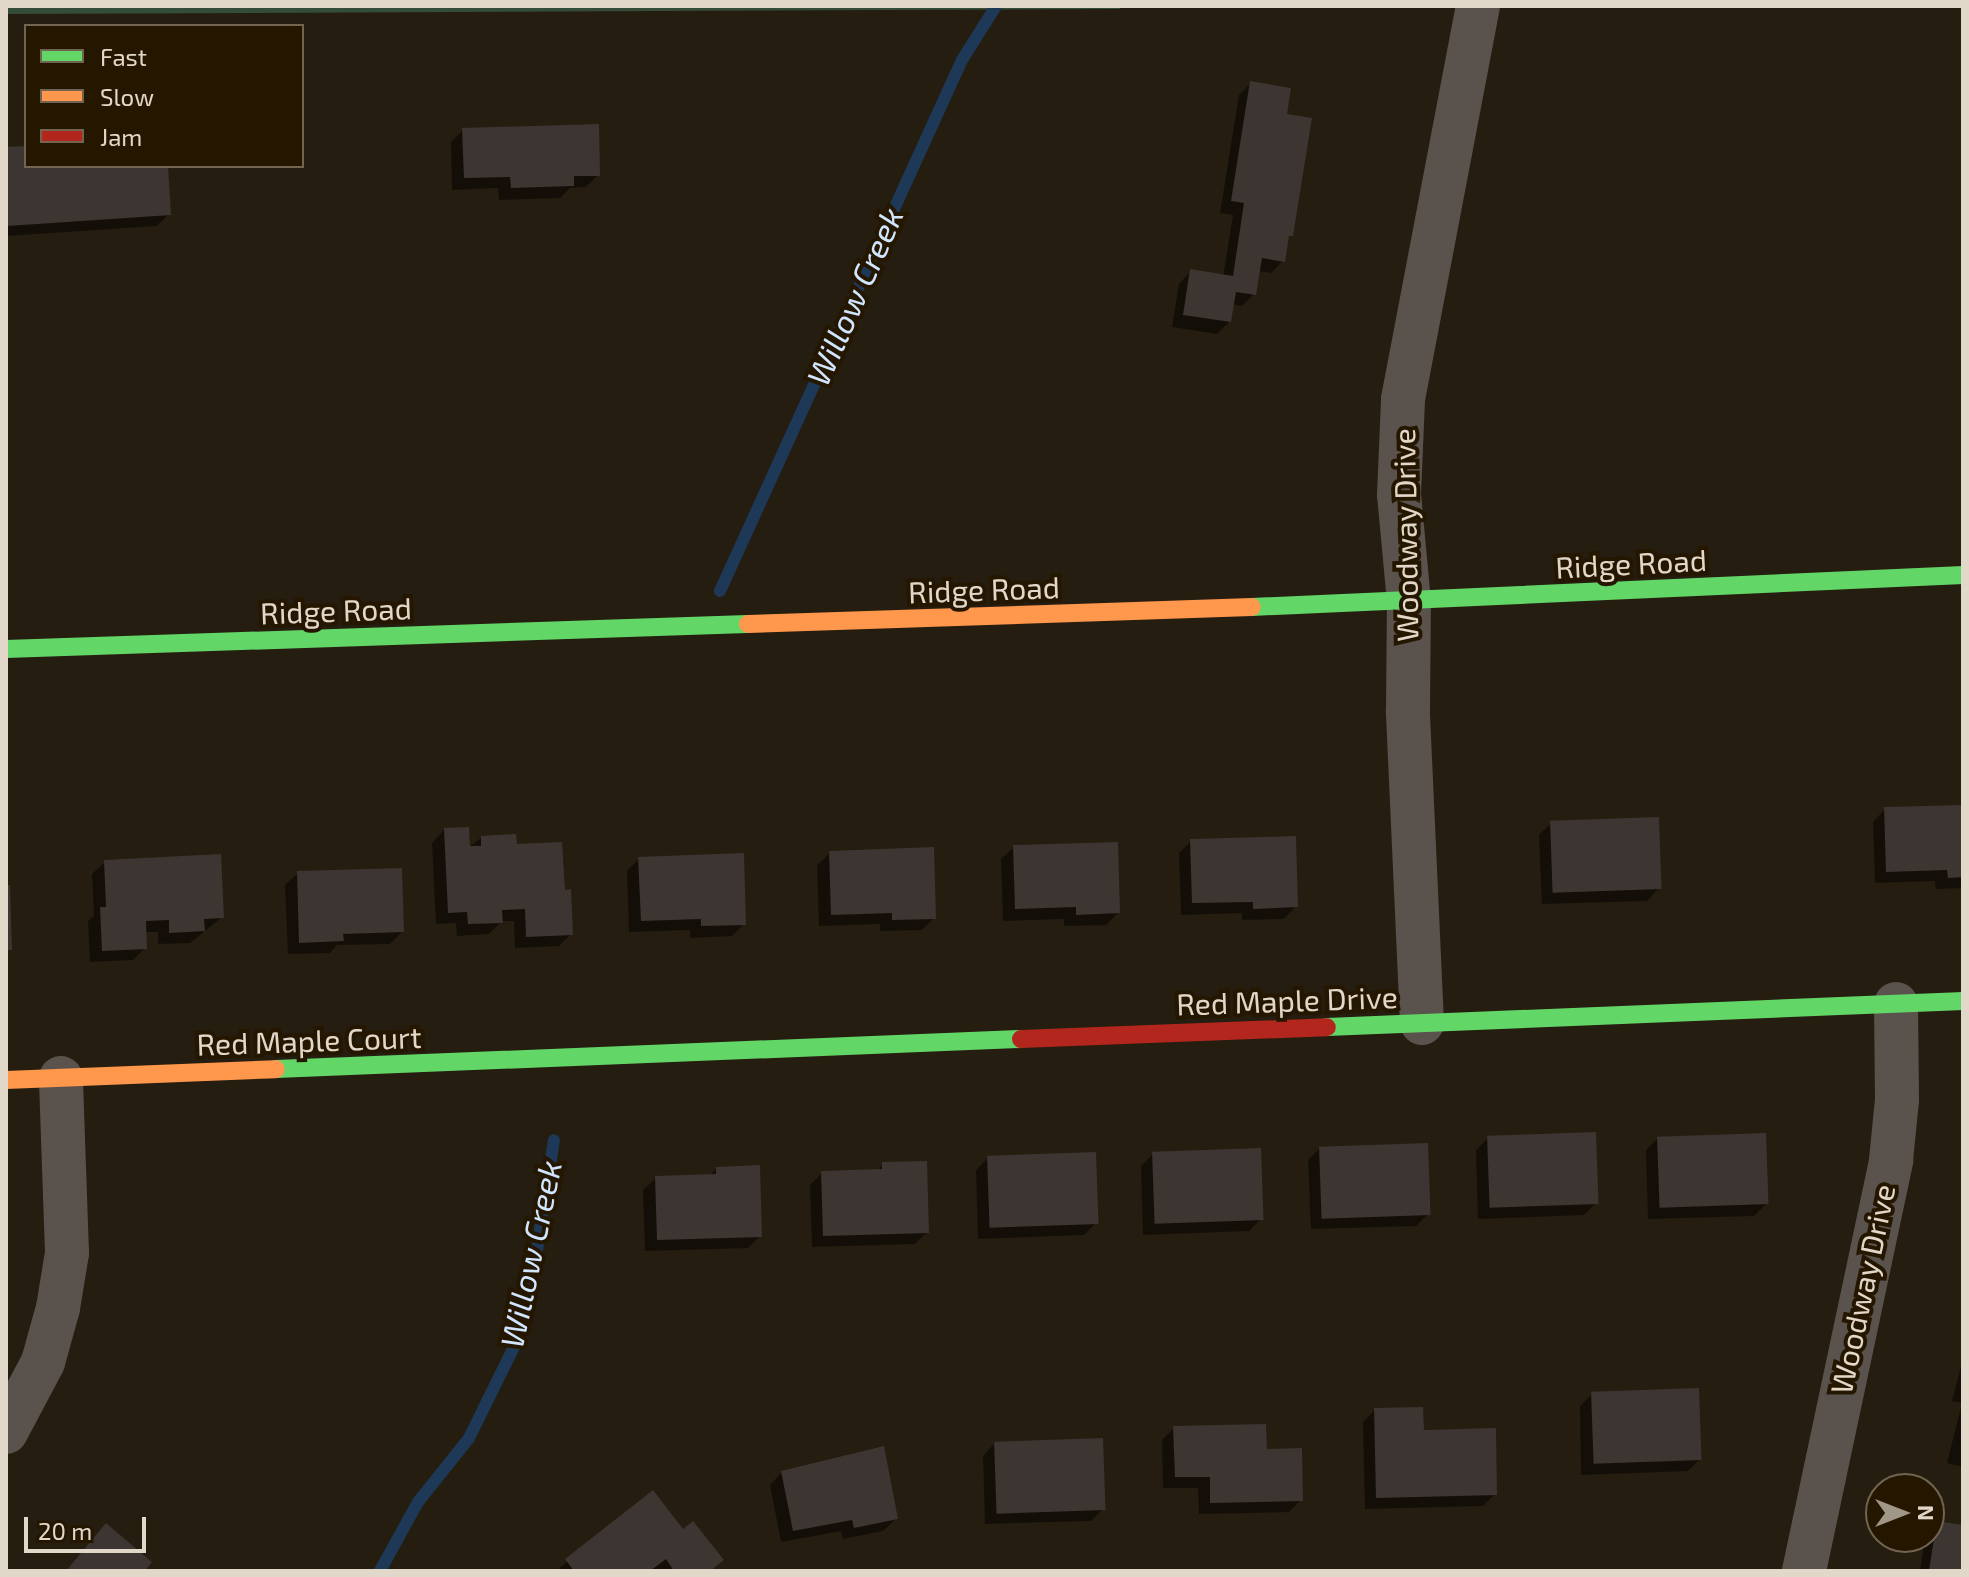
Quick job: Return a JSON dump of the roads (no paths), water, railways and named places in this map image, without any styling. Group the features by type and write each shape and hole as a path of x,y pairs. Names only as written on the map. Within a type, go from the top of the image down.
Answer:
{"street":[{"name":"Woodway Drive","path":"1422,1023 1408,709 1409,602 1399,495 1403,399 1478,6"},
{"name":"Ridge Road","path":"6,649 1409,602 1963,575"},
{"name":"Red Maple Drive","path":"613,1055 1963,1001"},
{"name":"Woodway Drive","path":"1804,1571 1891,1160 1897,1100 1896,1004"},
{"name":"Red Maple Court","path":"6,1080 613,1055"},
{"path":"6,1432 43,1362 58,1308 67,1253 61,1078"}],"waterway":[{"name":"Willow Creek","path":"720,591 962,60 996,6"},
{"name":"Willow Creek","path":"380,1571 418,1502 469,1438 516,1343 536,1256 554,1140"}]}
